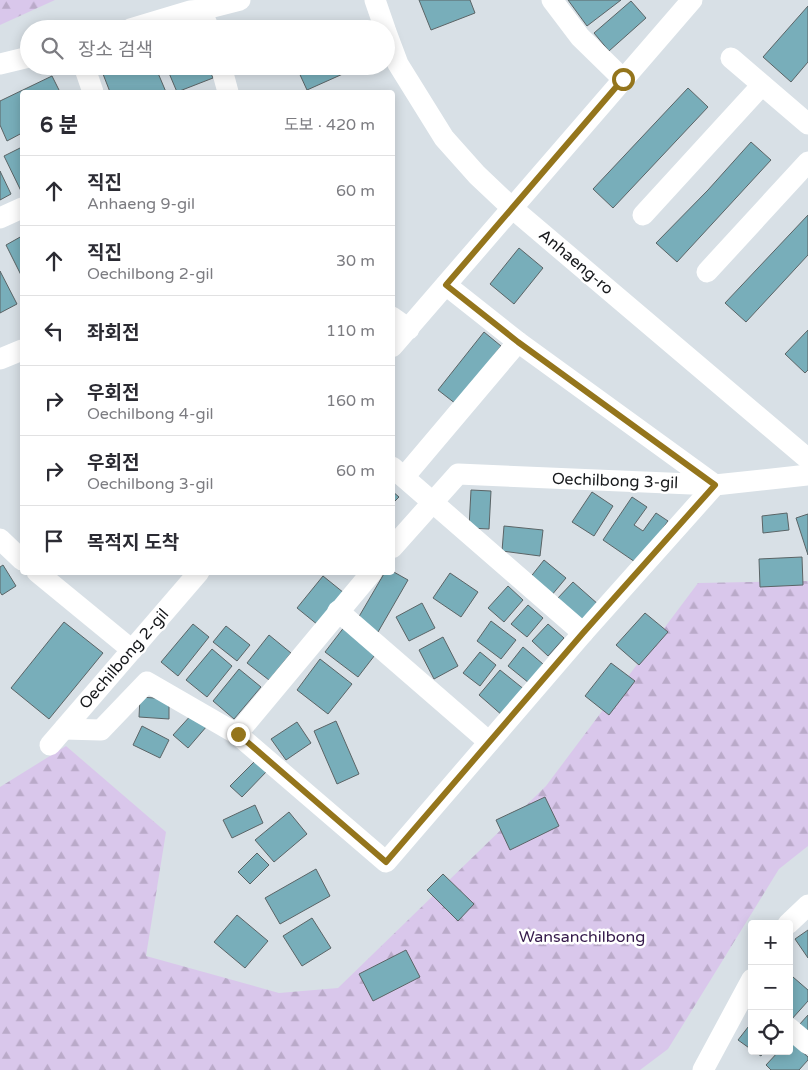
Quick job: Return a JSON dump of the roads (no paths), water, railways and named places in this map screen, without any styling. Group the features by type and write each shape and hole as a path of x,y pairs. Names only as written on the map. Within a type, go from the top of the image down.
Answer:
{"street":[{"path":"160,20 190,11 205,19 240,0"},
{"name":"Anhaeng-ro","path":"375,0 382,20"},
{"path":"552,0 580,37 623,79"},
{"path":"395,339 401,323 446,285 692,0"},
{"name":"Anhaeng-ro","path":"395,56 398,64 444,138 478,176 512,208 808,459"},
{"path":"731,58 808,124"},
{"path":"0,64 20,59"},
{"path":"87,75 93,90"},
{"path":"223,75 227,90"},
{"path":"644,215 762,84"},
{"path":"707,272 808,162"},
{"path":"0,218 20,209"},
{"path":"369,575 238,734 386,862 583,633 715,485 518,342 446,285"},
{"path":"518,342 398,472 583,633"},
{"path":"0,359 20,351"},
{"name":"Oechilbong 3-gil","path":"395,545 458,474 715,485 808,475"},
{"path":"0,539 20,558"},
{"path":"41,575 132,650"},
{"name":"Oechilbong 2-gil","path":"196,575 57,737 101,730 147,682 238,734"},
{"path":"338,611 488,742"},
{"path":"792,920 808,905"},
{"path":"704,1070 748,992"},
{"path":"793,1031 808,1044"}],"park label":[{"name":"Wansanchilbong","path":"582,937"}]}
